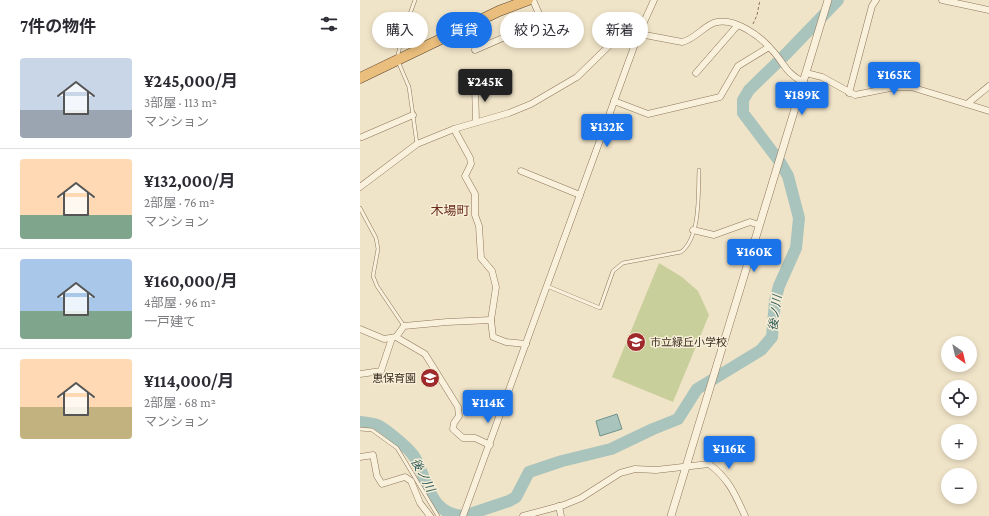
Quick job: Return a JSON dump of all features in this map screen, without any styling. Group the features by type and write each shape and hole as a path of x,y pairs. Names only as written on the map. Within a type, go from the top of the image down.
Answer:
{"highway":[{"path":"492,15 528,0"},
{"path":"360,78 436,40"}],"street":[{"path":"492,43 528,27 539,14 533,0"},
{"path":"648,13 654,0"},
{"path":"671,516 828,0"},
{"path":"849,93 872,6 876,0"},
{"path":"942,0 989,10"},
{"path":"648,35 682,42 688,41 716,22 731,23 750,32 769,47 792,76 803,82"},
{"path":"696,73 737,26"},
{"path":"614,101 648,114 720,97 738,66 769,47"},
{"path":"360,187 417,144 454,129 509,113 531,104 577,77 607,48"},
{"path":"463,516 633,48"},
{"path":"806,73 822,77 855,95 895,87 911,87 989,111"},
{"path":"475,84 476,122"},
{"path":"967,104 989,86"},
{"path":"362,137 413,115"},
{"path":"454,129 470,158 471,164 464,176 475,194 475,215 478,226 481,258 492,271 496,287 491,320 493,337 506,342 526,344"},
{"path":"521,171 580,195"},
{"path":"693,230 714,235 750,222 759,225"},
{"path":"360,374 381,371 394,338 404,326 491,320"},
{"path":"360,329 384,339 394,338 425,354 458,407 459,416 454,423 453,429 463,438 475,438 490,445"},
{"path":"360,457 373,455 377,476 382,484 405,477 411,481 420,503 430,516"},
{"path":"523,516 581,498 620,473 635,469 656,470 709,464 720,473 733,489 745,516"},
{"path":"559,506 561,516"}],"lane":[{"path":"415,0 403,33 397,59 409,87 417,144"},
{"path":"547,286 600,308 612,271 623,263 680,252 685,248 697,217 699,170"},
{"path":"360,208 376,238 378,249 373,276 377,286 404,326"},
{"path":"360,429 372,430 397,448 438,516"}],"path":[{"path":"750,32 757,15 760,0"}],"green space":[{"path":"659,263 682,277 698,291 709,315 673,402 612,377"}],"water":[{"path":"617,414 622,429 600,436 596,421"}],"waterway":[{"name":"後ノ川","path":"464,516 509,501 516,497 529,472 562,461 611,449 678,419 697,389 761,350 772,337 775,301 779,286 796,248 799,218 788,176 780,162 743,113 743,100 749,90 838,0"},
{"name":"後ノ川","path":"360,422 371,423 379,426 405,446 415,458 427,487 437,503 443,509 452,514 463,516"}],"place":[{"name":"市立緑丘小学校","path":"636,342"},
{"name":"恵保育園","path":"430,378"}],"district":[{"name":"木場町","path":"450,210"}]}
